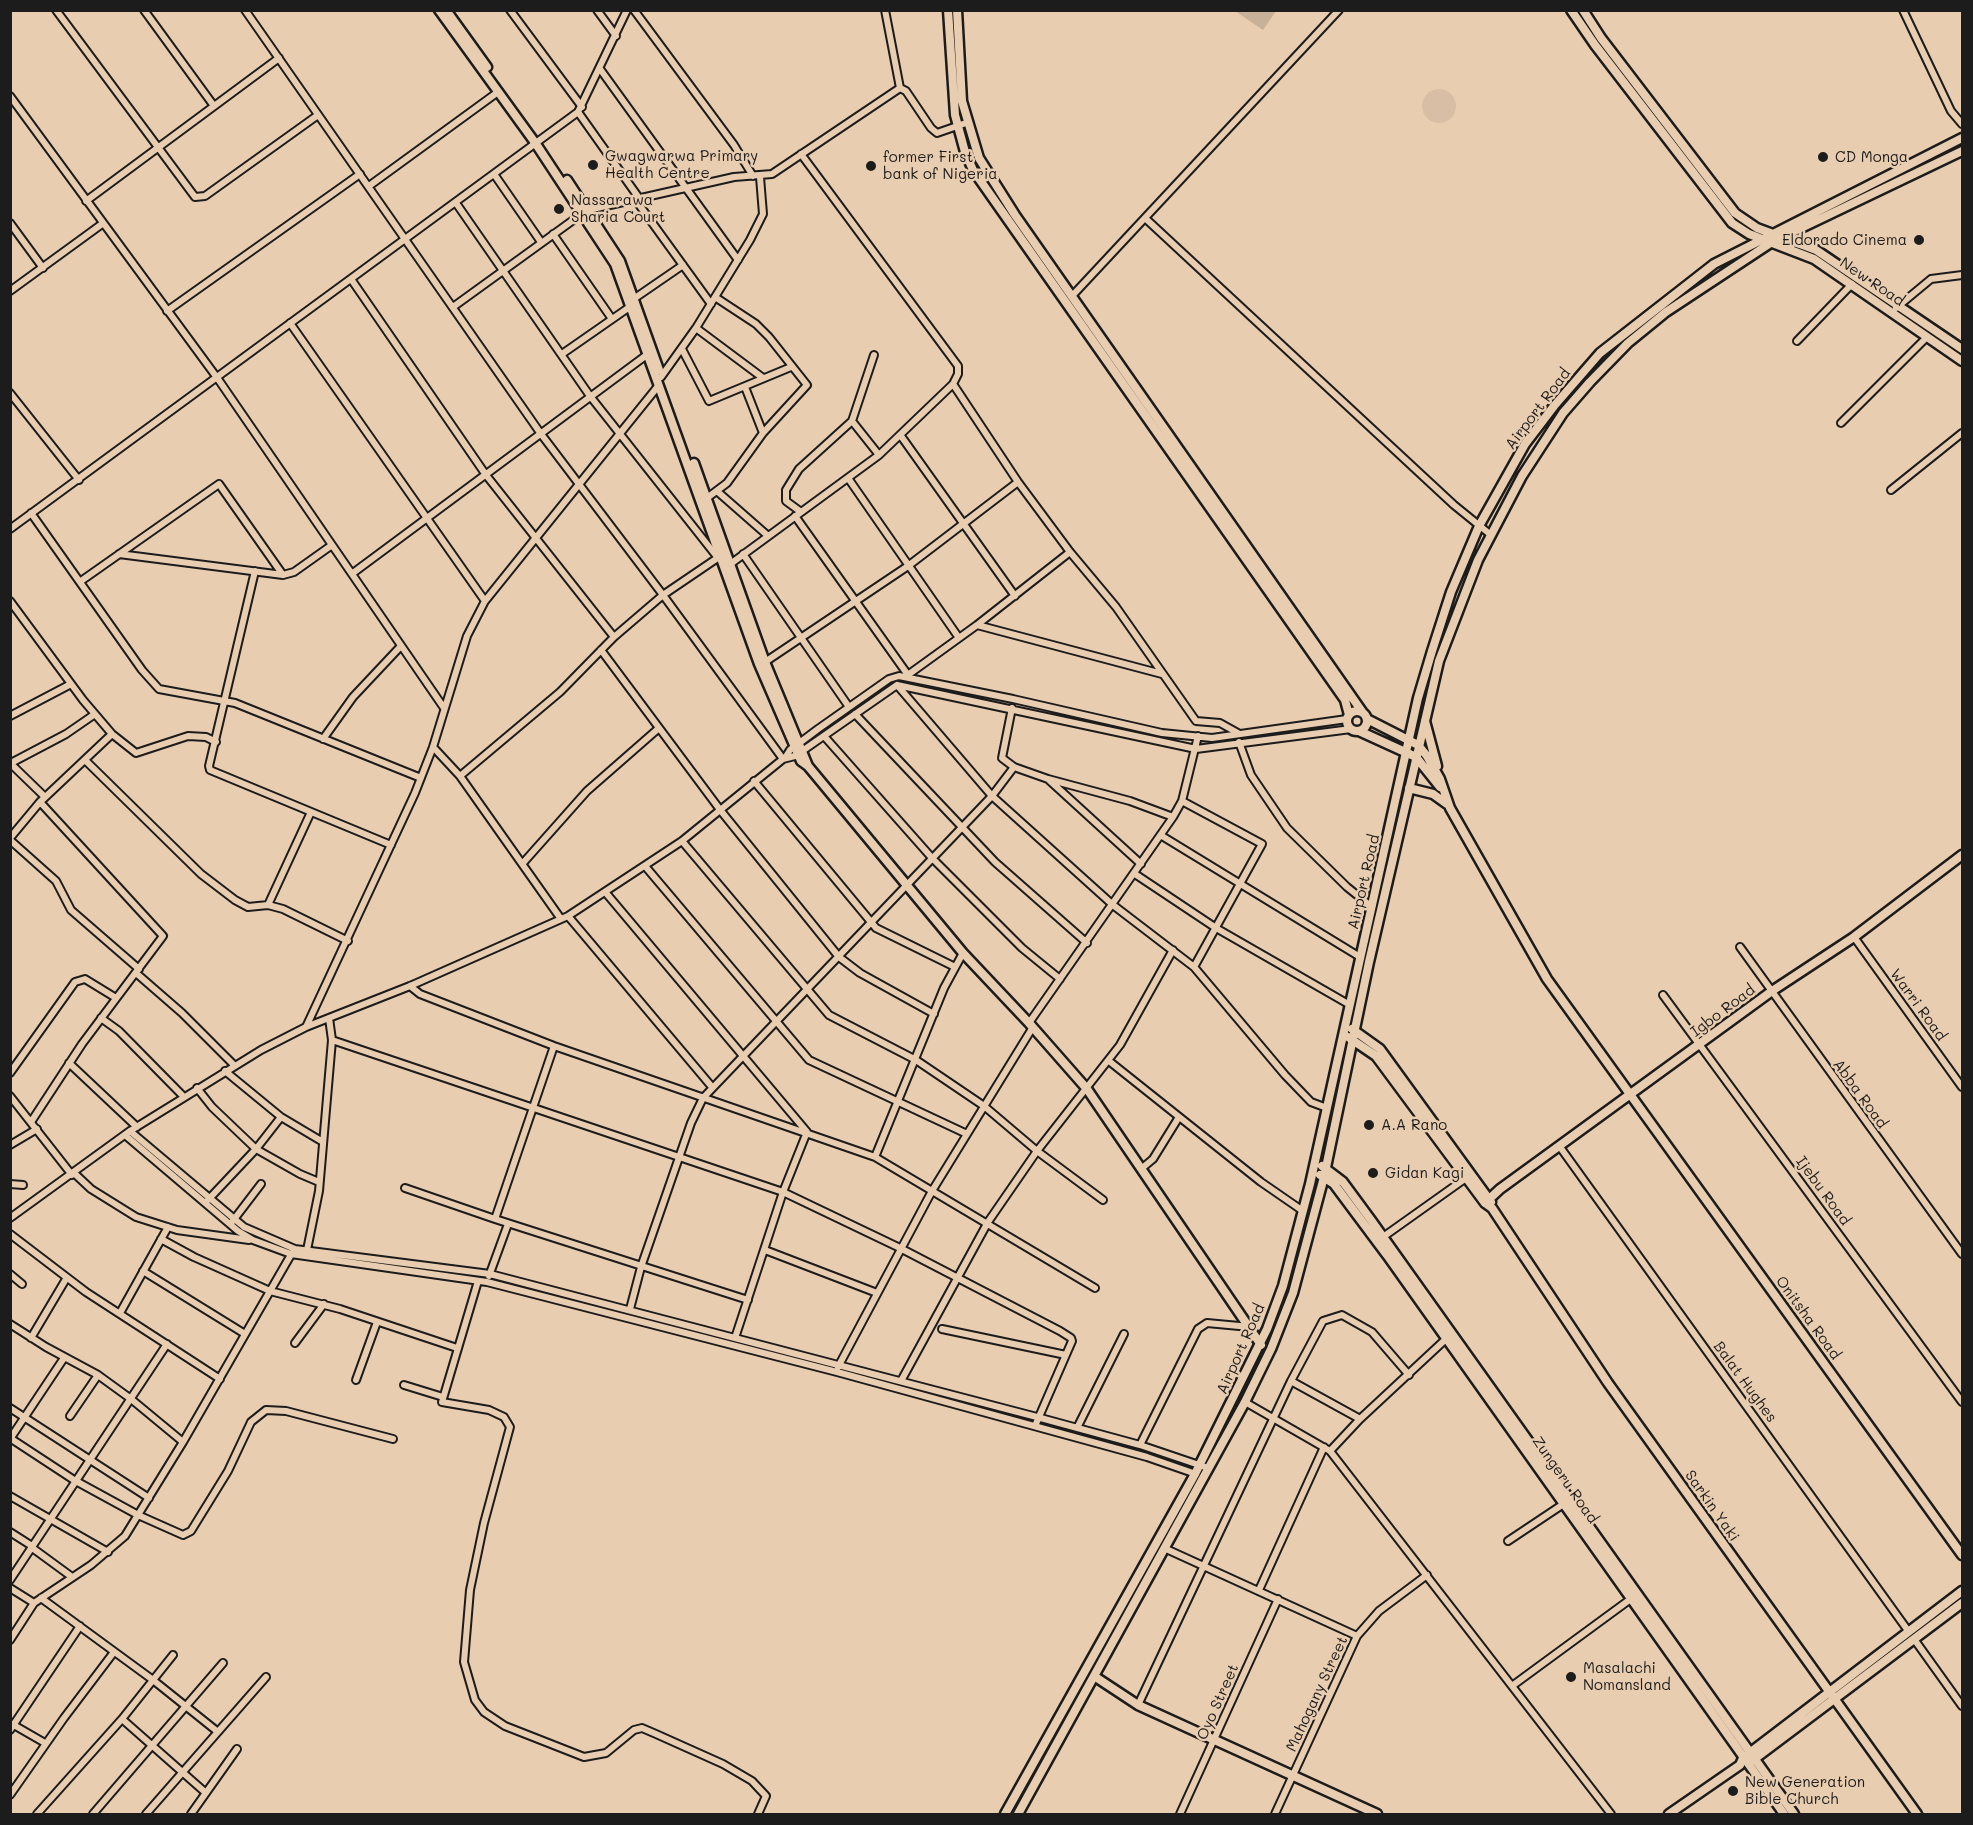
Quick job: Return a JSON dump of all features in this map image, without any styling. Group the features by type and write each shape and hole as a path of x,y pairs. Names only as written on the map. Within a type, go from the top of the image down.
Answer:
{"street":[{"path":"56,10 191,194 201,198 318,114"},
{"path":"144,10 214,106"},
{"path":"245,10 541,434 784,758"},
{"path":"439,10 498,92 538,142"},
{"path":"446,10 620,261 721,556 798,749 808,766 963,953 1087,1089 1261,1345"},
{"path":"510,10 580,110 682,265 713,301 756,324 776,344 791,367 807,383 807,388 762,433 728,483 707,498"},
{"path":"597,10 616,36"},
{"path":"10,529 218,379 290,323 580,110 627,10"},
{"path":"634,10 734,145 753,176"},
{"path":"885,10 900,88"},
{"path":"10,1218 128,1133 225,1071 306,1027 410,986 564,918 606,893 682,841 784,758 824,736 897,685 1196,749 1239,742 1355,730 1366,726 1365,716 989,175 962,124 950,79 948,10"},
{"path":"957,10 965,152 982,185 1346,700 1348,717 1355,730 1416,757 1443,792"},
{"path":"1072,296 1339,10"},
{"path":"1571,10 1722,212 1741,229 1760,239"},
{"path":"1582,10 1631,79 1735,213 1771,238"},
{"path":"1903,10 1951,111 1962,124"},
{"path":"86,201 279,58"},
{"path":"600,69 738,260"},
{"path":"900,88 906,91 931,128 944,132 962,124"},
{"path":"453,307 585,212 686,186 753,176 760,177 781,171 801,154 900,88"},
{"path":"369,186 498,92"},
{"path":"10,96 218,379 444,708"},
{"name":"Airport Road","path":"1018,1815 1164,1548 1261,1345 1283,1286 1303,1211 1446,640 1491,535 1522,476 1563,413 1613,358 1665,312 1771,238 1962,138"},
{"path":"1782,237 1962,151"},
{"path":"729,565 879,455 952,384 958,374 958,366 801,154"},
{"path":"167,311 360,174"},
{"path":"494,174 541,242"},
{"path":"306,1027 348,941 421,778 433,747 467,636 484,601 622,433 696,328 763,214 760,177"},
{"path":"456,203 590,396 729,565 798,749"},
{"path":"1145,218 1491,535"},
{"path":"10,223 43,268"},
{"path":"10,291 102,224"},
{"path":"553,234 612,319"},
{"name":"New Road","path":"1771,238 1782,237 1816,250 1895,309 1927,337 1962,361"},
{"name":"Airport Road","path":"1005,1815 1201,1471 1245,1402 1271,1349 1293,1293 1324,1178 1349,1033 1350,1005 1418,698 1450,592 1479,526 1525,444 1600,353 1714,264 1760,239 1771,238"},
{"name":"New Road","path":"1771,238 1804,254 1962,349"},
{"path":"562,354 682,265"},
{"path":"1895,309 1931,279 1962,275"},
{"path":"351,279 486,475 535,540 614,637"},
{"path":"1797,342 1852,284"},
{"path":"633,302 648,354 707,498 721,556"},
{"path":"290,323 484,601"},
{"path":"696,328 763,378"},
{"path":"1842,423 1927,337"},
{"path":"682,349 709,401 791,367"},
{"path":"353,573 648,354"},
{"path":"874,355 852,422 799,469 786,490 786,501 798,514 906,676"},
{"path":"952,384 1018,482 1070,552 1116,608 1197,721 1220,723 1238,733"},
{"path":"745,387 762,433"},
{"path":"10,393 79,480"},
{"path":"1554,406 1563,413"},
{"path":"852,422 879,455"},
{"path":"1891,490 1962,433"},
{"path":"901,436 1015,596"},
{"path":"848,478 959,638"},
{"path":"765,662 908,566 1018,482"},
{"path":"81,581 219,484 283,575"},
{"path":"718,492 767,535"},
{"path":"31,513 152,684 171,693 235,703 421,778"},
{"path":"119,554 283,575 294,572 332,545"},
{"path":"906,676 977,625 1070,552"},
{"path":"743,555 849,707"},
{"path":"460,776 560,692 614,637 663,595 721,556"},
{"path":"255,571 210,770 391,845"},
{"path":"10,601 95,714 112,734 136,753 188,736 206,737 216,742"},
{"path":"977,625 1163,674"},
{"path":"323,740 360,688 400,647"},
{"path":"601,651 721,811 839,957 860,973 934,1014"},
{"path":"798,749 849,707 889,679 906,676 1162,734 1212,738 1348,717 1354,711 1419,745 1440,779"},
{"path":"10,716 71,684"},
{"path":"897,685 992,796 1113,905 1194,967 1285,1075 1311,1102 1327,1108"},
{"path":"1012,708 1002,758 1014,767 1048,779 1130,801 1173,817"},
{"path":"30,1122 69,1063 163,934 11,763 66,734 95,714"},
{"path":"855,714 962,828 1026,891 1087,943"},
{"path":"1425,719 1443,792"},
{"path":"523,863 587,792 659,728"},
{"path":"112,734 42,800 10,839 56,881 71,910 182,1012 235,1066"},
{"path":"824,736 932,858 1022,948 1060,979"},
{"path":"837,1372 900,1248 1031,1025 1060,979 1162,836 1173,817 1182,801 1198,736"},
{"path":"1239,742 1251,776 1287,828 1347,887 1372,907"},
{"path":"433,747 460,776 564,918 712,1087"},
{"path":"85,760 201,874 248,906 268,905 294,914 348,941"},
{"path":"630,1309 641,1267 679,1157 703,1098 962,828 992,796 1014,767"},
{"path":"1048,779 1141,864"},
{"path":"754,781 883,934 955,967"},
{"path":"1409,788 1433,794 1450,808"},
{"name":"Onitsha Road","path":"1443,792 1537,963 1630,1097 1962,1555"},
{"path":"1182,801 1262,844 1194,967"},
{"path":"268,905 311,812"},
{"path":"1162,836 1239,886 1360,957"},
{"path":"682,841 829,1014 916,1059 984,1106 1037,1151 1102,1200"},
{"name":"Igbo Road","path":"1487,1200 1772,991 1854,937 1962,855"},
{"path":"645,866 775,1022 816,1065 967,1134"},
{"path":"1135,874 1216,928 1350,1005"},
{"path":"606,893 807,1132"},
{"name":"Warri Road","path":"1854,937 1962,1087"},
{"name":"Abba Road","path":"1740,947 1962,1254"},
{"path":"901,1381 988,1222 1037,1151 1109,1061 1173,950"},
{"path":"875,1157 934,1014 963,953"},
{"path":"10,1073 75,982 84,979 116,998"},
{"path":"410,986 420,994 554,1046 875,1157 988,1222 1095,1288"},
{"name":"Ijebu Road","path":"1663,995 1962,1402"},
{"path":"101,1018 119,1031 183,1097"},
{"path":"307,1250 319,1182 323,1142 332,1040 329,1018"},
{"path":"1349,1033 1380,1049 1487,1200"},
{"name":"Sarkin Yaki","path":"1349,1033 1376,1056 1466,1179 1487,1200 1608,1383 1917,1815"},
{"path":"332,1040 783,1192 900,1248 1071,1338 1066,1355 1035,1426"},
{"path":"495,1219 554,1046"},
{"path":"1109,1061 1303,1211"},
{"path":"69,1063 137,1127"},
{"path":"225,1071 281,1117 323,1142"},
{"path":"198,1088 221,1116 256,1149 319,1182"},
{"path":"10,1096 73,1174 91,1189 121,1209 168,1227 253,1240 293,1252 487,1282 837,1372 1201,1471"},
{"path":"207,1201 256,1149 281,1117"},
{"path":"1141,1169 1153,1159 1179,1117"},
{"path":"10,1146 37,1129"},
{"path":"735,1338 783,1192 807,1132"},
{"path":"128,1133 253,1240"},
{"name":"Balat Hughes","path":"1560,1148 1962,1706"},
{"path":"1315,1163 1326,1167 1343,1182 1383,1236 1746,1760 1794,1815"},
{"name":"Zungeru Road","path":"1313,1172 1334,1184 1352,1207 1565,1503 1784,1815"},
{"path":"1383,1236 1466,1179"},
{"path":"10,1184 23,1185"},
{"path":"232,1222 261,1184"},
{"path":"405,1188 508,1224 748,1300"},
{"path":"232,1222 293,1252 307,1250 490,1274 630,1309 1140,1445 1201,1471"},
{"path":"487,1282 508,1224"},
{"path":"120,1313 168,1227"},
{"path":"10,1234 66,1279 220,1379"},
{"path":"161,1239 194,1257 270,1291 324,1304 457,1348"},
{"path":"765,1250 877,1293"},
{"path":"11,1639 34,1603 108,1552 125,1536 183,1442 293,1252"},
{"path":"143,1271 245,1334"},
{"path":"10,1274 22,1284"},
{"path":"31,1338 66,1279"},
{"path":"478,1281 443,1397 444,1404 489,1410 504,1417 510,1427 484,1523 470,1590 465,1631 466,1671 471,1690 484,1712 505,1726 584,1757 606,1753 634,1730 642,1728 723,1764 752,1781 766,1796 758,1815"},
{"path":"295,1343 324,1304"},
{"path":"1138,1704 1276,1419 1291,1382 1323,1321 1335,1315 1348,1318 1372,1332 1409,1375"},
{"path":"356,1380 378,1322"},
{"path":"1140,1445 1198,1329 1208,1323 1250,1327"},
{"path":"10,1324 64,1358 98,1375 131,1399 161,1427 183,1442"},
{"path":"942,1329 1066,1355"},
{"path":"1077,1428 1124,1334"},
{"path":"1259,1590 1327,1449 1447,1338"},
{"path":"10,1580 74,1480 167,1344"},
{"path":"64,1358 11,1438 74,1480 138,1515 183,1535 191,1531 228,1471 251,1422 261,1412 271,1408 393,1439"},
{"path":"70,1416 98,1375"},
{"path":"1291,1382 1360,1419"},
{"path":"404,1384 443,1397"},
{"path":"1245,1402 1327,1449 1611,1815"},
{"path":"10,1408 149,1498"},
{"path":"10,1496 51,1517 108,1552"},
{"path":"1508,1541 1565,1503"},
{"path":"10,1532 72,1577"},
{"path":"1164,1548 1357,1636"},
{"name":"Mahogany Street","path":"1275,1815 1357,1636 1379,1611 1427,1575"},
{"path":"10,1588 34,1603"},
{"path":"1911,1636 1962,1591"},
{"path":"41,1598 153,1680 218,1732"},
{"path":"1512,1686 1632,1598"},
{"name":"Oyo Street","path":"1180,1815 1278,1599"},
{"path":"1669,1815 1911,1636 1962,1603"},
{"path":"45,1743 12,1726 80,1626"},
{"path":"10,1795 45,1743 114,1652"},
{"path":"36,1815 122,1719 172,1654"},
{"path":"93,1815 223,1663"},
{"path":"1094,1676 1138,1704 1373,1814"},
{"path":"146,1815 266,1677"},
{"path":"122,1719 206,1793"},
{"path":"191,1815 237,1749"}],"shaded area":[{"path":"1235,11 1276,11 1263,30"},
{"path":"1439,89 1451,94 1456,106 1451,118 1439,123 1427,118 1422,106 1427,94"}],"place":[{"name":"CD Monga","path":"1823,157"},
{"name":"Gwagwarwa Primary Health Centre","path":"593,165"},
{"name":"former First bank of Nigeria","path":"871,166"},
{"name":"Nassarawa Sharia Court","path":"559,209"},
{"name":"Eldorado Cinema","path":"1919,240"},
{"name":"A.A Rano","path":"1369,1125"},
{"name":"Gidan Kagi","path":"1373,1173"},
{"name":"Masalachi Nomansland","path":"1571,1677"},
{"name":"New Generation Bible Church","path":"1733,1791"}]}
